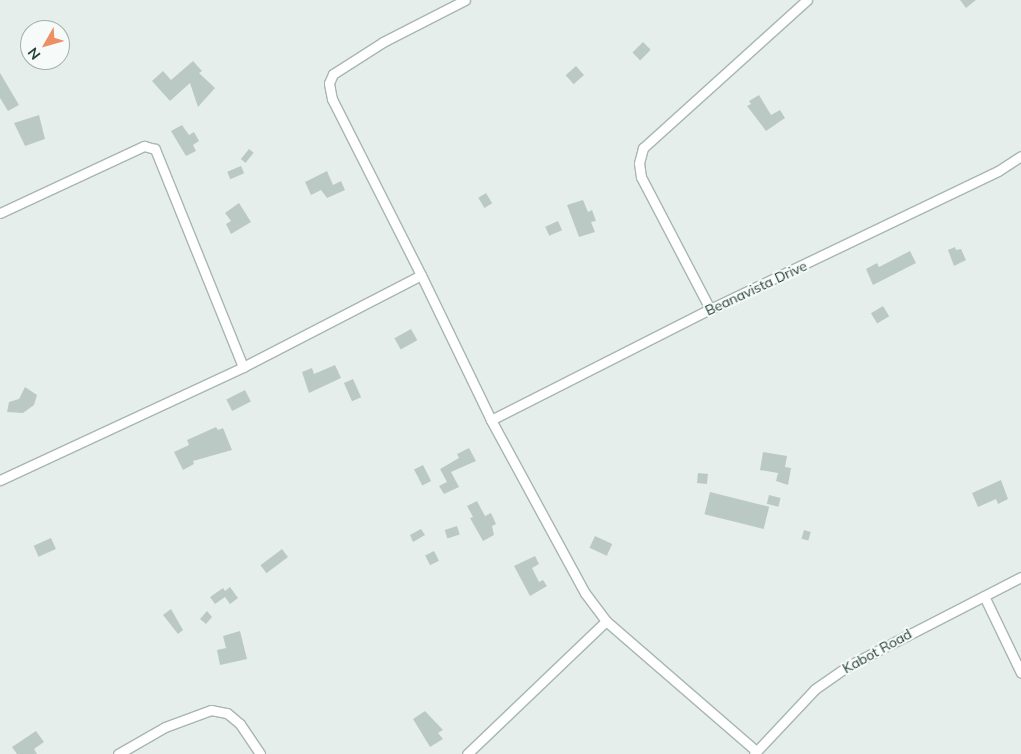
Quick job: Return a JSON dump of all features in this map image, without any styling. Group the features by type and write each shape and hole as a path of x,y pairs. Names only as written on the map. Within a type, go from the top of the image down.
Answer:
{"street":[{"path":"465,0 383,42 333,74 329,82 332,99 421,275 491,420 585,593 606,621 755,752"},
{"path":"710,309 641,177 639,163 643,148 807,0"},
{"path":"0,214 144,146 155,149 243,367"},
{"name":"Beanavista Drive","path":"491,420 710,309 998,171 1021,156"},
{"path":"0,480 243,367 421,275"},
{"name":"Kabot Road","path":"755,752 815,689 848,666 1021,577"},
{"path":"984,596 1021,673"},
{"path":"468,754 606,621"},
{"path":"118,754 165,727 211,710 227,713 240,724 260,754"}],"building":[{"path":"960,0 976,0 966,8"},
{"path":"643,42 651,50 640,60 632,53"},
{"path":"193,61 202,71 199,73 215,88 198,107 190,83 170,101 152,81 163,71 171,80"},
{"path":"576,66 584,75 574,84 566,75"},
{"path":"0,73 19,105 8,111 0,98"},
{"path":"759,95 771,115 780,110 785,118 766,131 747,106 751,104 749,101"},
{"path":"39,115 45,139 25,146 14,123"},
{"path":"182,125 189,135 194,132 199,141 193,145 196,151 186,156 171,131"},
{"path":"249,149 254,153 245,163 241,159"},
{"path":"241,166 244,173 230,179 227,172"},
{"path":"327,171 333,185 341,181 345,190 327,198 321,190 311,195 305,182"},
{"path":"486,193 492,203 484,208 478,198"},
{"path":"583,200 588,212 592,210 596,221 591,222 595,232 579,237 567,205"},
{"path":"239,203 251,222 231,234 226,224 231,221 225,213"},
{"path":"558,221 562,230 549,236 545,227"},
{"path":"955,247 956,250 961,249 966,260 954,266 948,250"},
{"path":"910,251 916,263 873,285 866,269 877,263 879,267"},
{"path":"883,306 889,316 877,323 871,313"},
{"path":"411,329 417,340 401,350 394,338"},
{"path":"335,365 341,378 309,393 302,372 312,368 314,374"},
{"path":"353,379 361,397 352,401 344,383"},
{"path":"25,387 37,395 34,405 23,413 7,412 9,402 19,399"},
{"path":"245,390 251,402 232,411 226,400"},
{"path":"216,427 218,430 223,428 232,450 193,461 194,464 183,470 174,452 189,445 187,440"},
{"path":"469,448 476,461 451,472 459,487 444,494 439,486 447,482 440,469 459,458 457,454"},
{"path":"763,452 787,456 785,467 791,468 788,485 776,481 778,473 760,470"},
{"path":"423,465 431,481 422,486 414,470"},
{"path":"698,473 708,474 707,484 697,483"},
{"path":"1001,480 1008,499 998,504 996,499 978,507 972,493"},
{"path":"710,492 769,507 764,529 704,514"},
{"path":"769,495 781,498 778,507 767,504"},
{"path":"477,501 485,516 491,513 496,524 492,526 494,535 483,541 470,518 473,517 467,506"},
{"path":"457,526 460,535 447,539 445,530"},
{"path":"421,529 425,535 413,542 410,535"},
{"path":"804,530 811,532 808,541 802,539"},
{"path":"595,536 612,544 607,556 590,548"},
{"path":"51,538 56,549 39,557 34,546"},
{"path":"282,549 288,557 266,573 260,565"},
{"path":"434,551 439,561 430,565 425,556"},
{"path":"535,556 539,564 532,568 539,582 543,580 547,586 530,596 514,566"},
{"path":"230,587 238,598 230,604 225,597 215,604 210,597 223,588 225,591"},
{"path":"171,609 183,630 178,634 163,615"},
{"path":"207,611 212,617 206,624 200,619"},
{"path":"240,631 247,659 220,665 217,650 226,648 223,636"},
{"path":"425,711 443,730 438,733 443,739 430,747 413,719"},
{"path":"36,731 44,742 34,749 37,754 17,754 12,747"}]}
